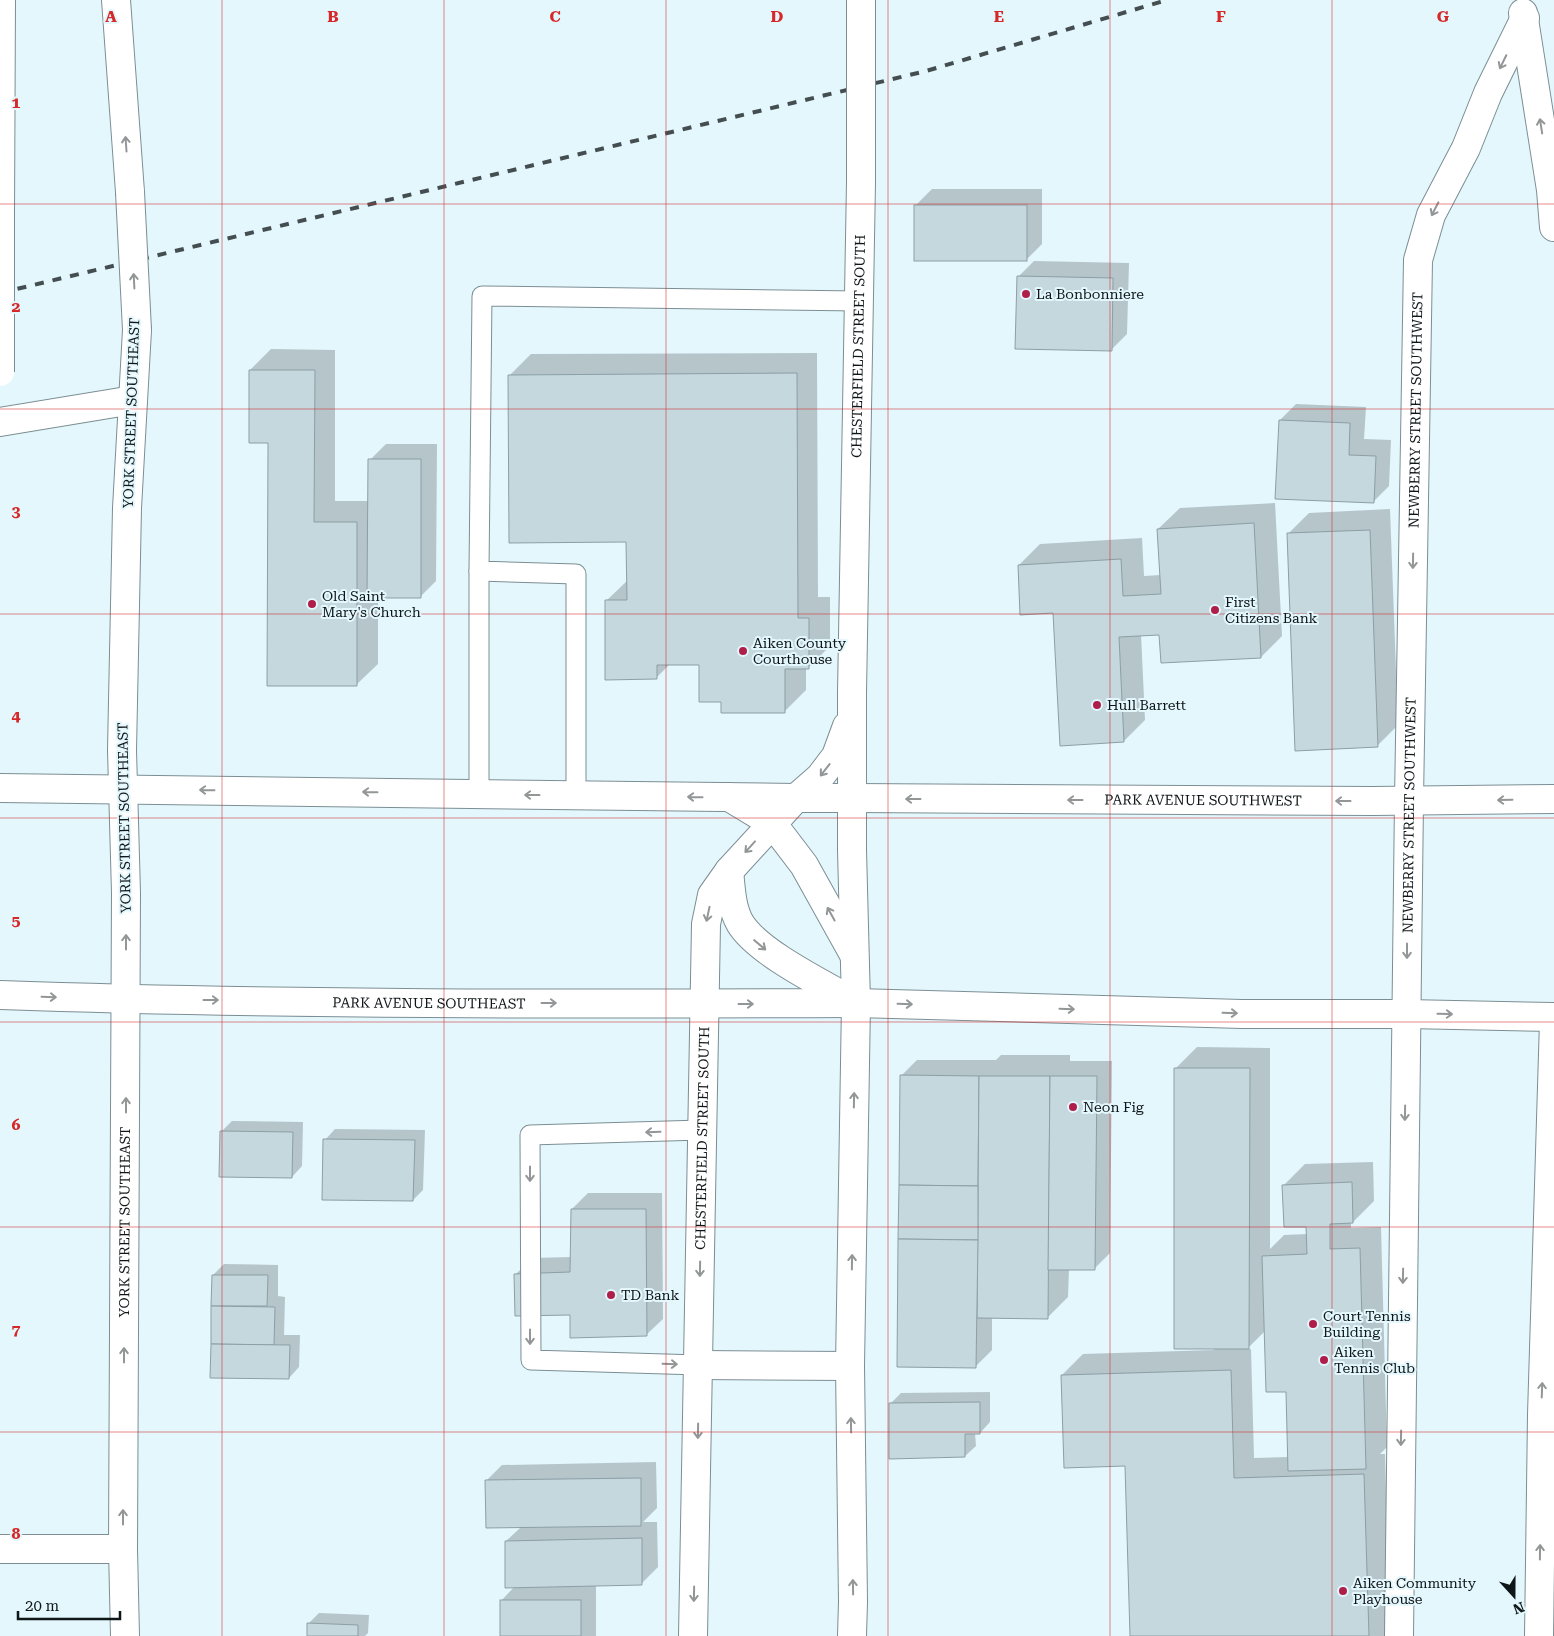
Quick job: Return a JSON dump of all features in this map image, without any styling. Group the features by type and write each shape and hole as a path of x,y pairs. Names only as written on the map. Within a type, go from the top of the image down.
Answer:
{"street":[{"path":"0,379 1,0"},
{"name":"YORK STREET SOUTHEAST","path":"116,0 130,192 137,330 127,508 122,750 126,893 123,1549 125,1636"},
{"name":"CHESTERFIELD STREET SOUTH","path":"852,1636 850,1366 856,1003 852,693 861,182 862,0"},
{"path":"1522,9 1551,190 1554,226"},
{"name":"NEWBERRY STREET SOUTHWEST","path":"1399,1636 1409,800 1418,260 1431,215 1466,148 1522,9"},
{"path":"0,422 133,400"},
{"name":"CHESTERFIELD STREET SOUTH","path":"693,1636 706,924 712,895 729,871 796,798 820,777 836,756 847,727 852,693"},
{"path":"0,788 852,798"},
{"path":"729,797 772,823 804,865 855,956"},
{"name":"PARK AVENUE SOUTHWEST","path":"852,798 1554,799"},
{"path":"729,871 732,902 740,923 754,940 769,952 856,1003 1242,1014 1554,1016"},
{"name":"PARK AVENUE SOUTHEAST","path":"0,995 126,999 705,1004 856,1003"},
{"path":"1540,1636 1542,1415 1554,1021"},
{"path":"699,1365 850,1366"},
{"path":"0,1549 123,1549"}],"lane":[{"path":"478,794 482,296 859,301"},
{"path":"479,571 576,574 576,795"},
{"path":"699,1365 530,1360 530,1135 702,1130"}],"building":[{"path":"914,205 1027,205 1027,261 914,261"},
{"path":"1017,276 1113,278 1112,351 1015,349"},
{"name":"Old Saint Mary's Church","path":"249,370 315,370 314,522 357,522 357,686 267,686 268,443 249,443"},
{"path":"797,373 798,618 809,618 809,669 785,669 785,713 721,713 721,702 699,702 699,665 657,665 657,679 605,680 605,600 627,600 626,542 509,543 508,375"},
{"path":"1279,420 1350,423 1349,455 1376,456 1374,503 1275,499"},
{"path":"368,459 421,459 421,598 367,598"},
{"path":"1254,523 1261,658 1161,663 1159,635 1119,637 1124,742 1060,746 1053,613 1020,615 1018,565 1121,559 1123,596 1161,594 1157,529"},
{"path":"1370,530 1378,747 1295,751 1287,533"},
{"path":"1174,1068 1250,1068 1249,1349 1174,1349"},
{"path":"900,1075 979,1076 978,1186 899,1185"},
{"path":"979,1076 1050,1076 1048,1319 977,1318"},
{"path":"1050,1076 1097,1076 1095,1270 1048,1270"},
{"path":"220,1131 293,1132 292,1178 219,1177"},
{"path":"323,1139 415,1140 413,1201 322,1200"},
{"name":"Court Tennis Building","path":"1352,1182 1353,1223 1330,1224 1330,1249 1360,1248 1366,1469 1288,1471 1286,1392 1266,1392 1262,1256 1307,1254 1306,1227 1284,1227 1282,1185"},
{"path":"899,1185 978,1186 978,1240 898,1239"},
{"path":"571,1209 646,1209 647,1336 570,1338 570,1315 515,1316 514,1274 570,1272"},
{"path":"898,1239 978,1240 976,1368 897,1367"},
{"path":"212,1275 268,1275 267,1306 211,1306"},
{"path":"211,1306 275,1307 274,1345 211,1344"},
{"path":"211,1344 290,1345 289,1379 210,1378"},
{"path":"1231,1370 1234,1478 1364,1474 1369,1636 1130,1636 1125,1466 1064,1468 1061,1375"},
{"path":"980,1402 980,1434 965,1434 965,1457 889,1459 889,1403"},
{"path":"641,1478 641,1526 486,1528 485,1480"},
{"path":"642,1538 642,1585 505,1588 505,1541"},
{"path":"500,1600 581,1600 581,1636 500,1636"},
{"path":"307,1623 358,1625 358,1636 307,1636"}],"railway":[{"path":"0,293 926,71 1167,0"}],"place":[{"name":"La Bonbonniere","path":"1026,294"},
{"name":"Old Saint Mary's Church","path":"312,604"},
{"name":"First Citizens Bank","path":"1215,610"},
{"name":"Aiken County Courthouse","path":"743,651"},
{"name":"Hull Barrett","path":"1097,705"},
{"name":"Neon Fig","path":"1073,1107"},
{"name":"TD Bank","path":"611,1295"},
{"name":"Court Tennis Building","path":"1313,1324"},
{"name":"Aiken Tennis Club","path":"1324,1360"},
{"name":"Aiken Community Playhouse","path":"1343,1591"}]}
